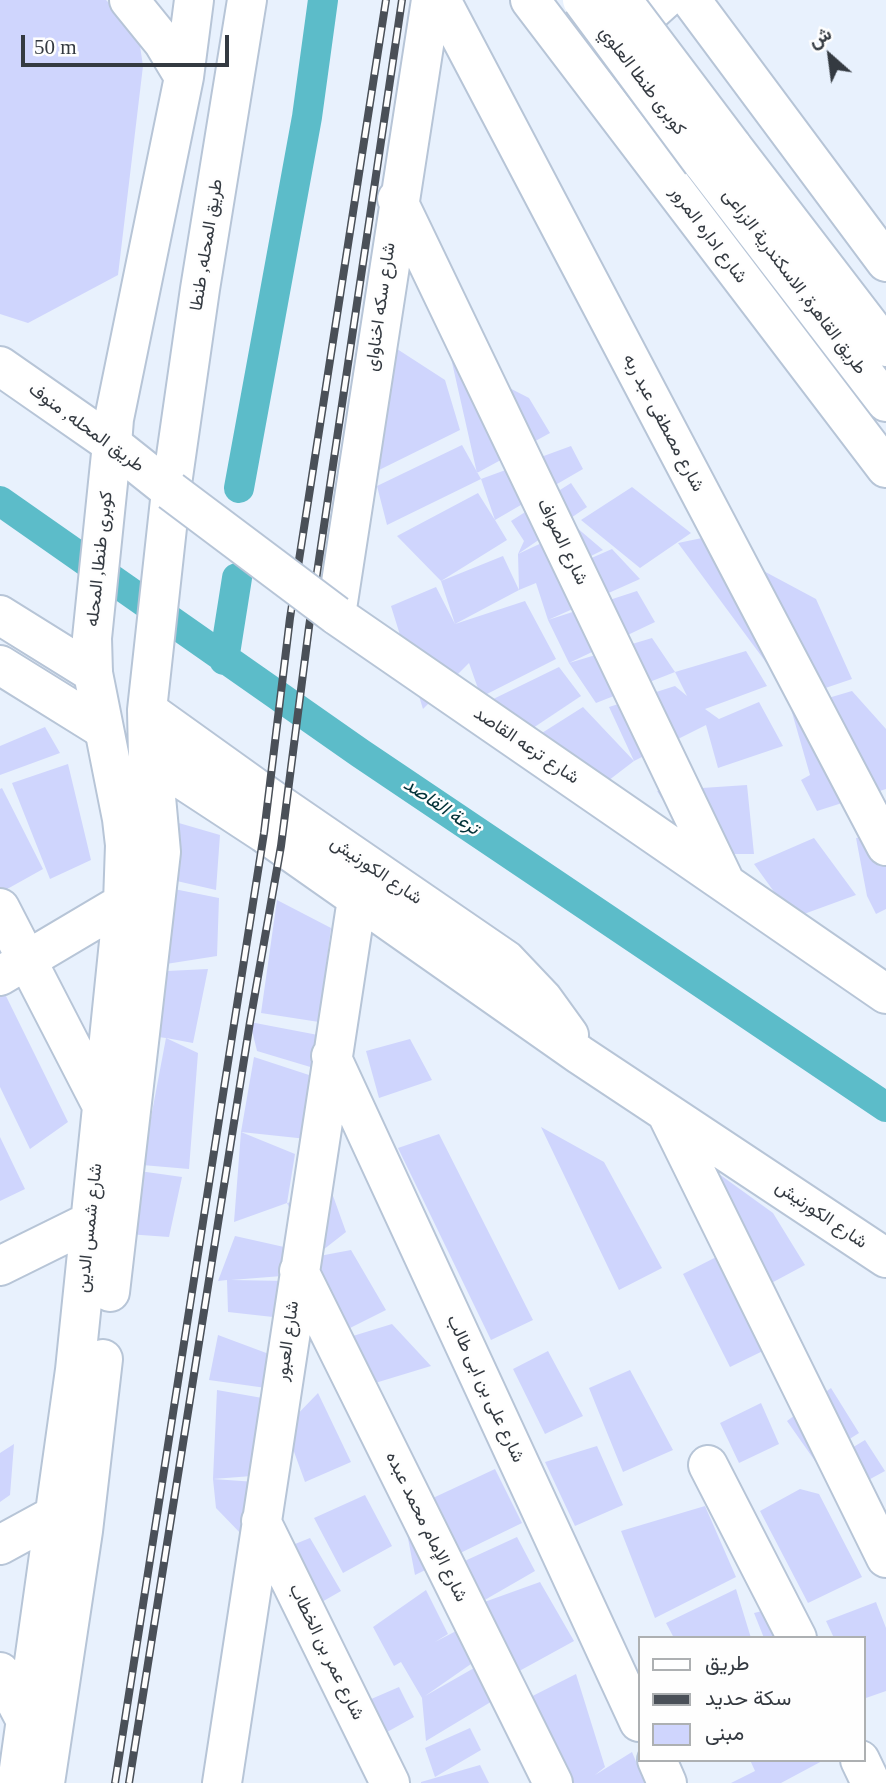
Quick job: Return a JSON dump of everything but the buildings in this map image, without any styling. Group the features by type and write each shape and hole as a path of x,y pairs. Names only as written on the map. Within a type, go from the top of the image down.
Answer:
{"main road":[{"path":"129,0 163,42 184,77"},
{"path":"112,444 114,419 184,77 194,0"},
{"name":"طريق المحله, طنطا","path":"172,491 200,289 247,0"},
{"name":"شارع سكه اخناواى","path":"336,615 397,199 431,0"},
{"name":"شارع مصطفى عبد ربه","path":"441,0 886,846"},
{"name":"شارع اداره المرور","path":"530,0 886,468"},
{"name":"كوبرى طنطا العلوي","path":"582,0 717,154"},
{"name":"كوبرى طنطا العلوي","path":"622,0 717,154"},
{"path":"584,72 664,0"},
{"path":"691,0 886,262"},
{"name":"طريق القاهرة, الاسكندرية الزراعى","path":"717,154 886,346"},
{"name":"طريق القاهرة, الاسكندرية الزراعى","path":"717,154 886,402"},
{"name":"شارع الصواف","path":"397,199 726,884"},
{"path":"142,286 154,300 166,306 180,306 192,300 200,289"},
{"name":"طريق المحله, منوف","path":"0,366 112,444 172,491"},
{"name":"كوبرى طنطا, المحله","path":"92,656 112,444"},
{"path":"147,710 172,491"},
{"name":"شارع ترعه القاصد","path":"172,491 336,615 886,993"},
{"path":"0,615 92,656"},
{"name":"شارع شمس الدين","path":"45,1783 83,1531 91,1221 123,903 125,845 92,656"},
{"path":"0,665 103,729"},
{"name":"شارع شمس الدين","path":"17,1783 16,1734 55,1515 88,1371 161,852 156,797 148,757 147,710"},
{"name":"شارع الكورنيش","path":"147,710 506,960 543,999 580,1055"},
{"name":"شارع الكورنيش","path":"148,757 580,1055 886,1258"},
{"name":"شارع العبور","path":"222,1783 357,899"},
{"path":"14,969 123,903"},
{"path":"0,908 14,969 101,1104"},
{"name":"شارع على بن ابى طالب","path":"331,1056 638,1721"},
{"path":"666,1112 886,1558"},
{"path":"0,1266 91,1221"},
{"name":"شارع الإمام محمد عبده","path":"299,1270 553,1783"},
{"path":"708,1465 796,1636"},
{"path":"0,1545 55,1515"},
{"name":"شارع عمر بن الخطاب","path":"261,1521 390,1783"},
{"path":"0,1672 16,1734"},
{"path":"658,1762 667,1783"},
{"path":"861,1762 872,1783"}],"waterway":[{"path":"239,488 307,117 323,0"},
{"name":"ترعة القاصد","path":"0,501 360,753 886,1107"},
{"path":"224,660 237,578"}],"railway":[{"path":"115,1783 264,833 290,618 386,0"},
{"path":"129,1783 250,1022 281,846 309,627 402,0"}]}
